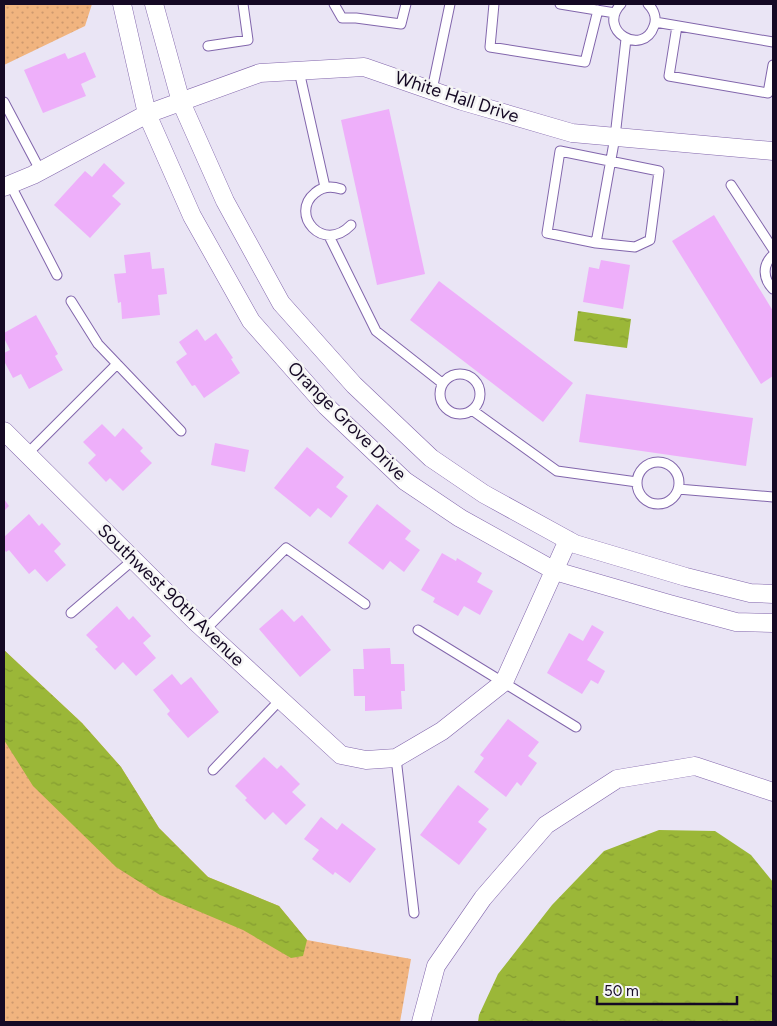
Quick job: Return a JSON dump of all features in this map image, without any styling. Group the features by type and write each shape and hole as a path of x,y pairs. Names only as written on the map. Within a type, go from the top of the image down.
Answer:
{"street":[{"name":"Orange Grove Drive","path":"122,4 147,114 192,216 251,321 326,406 405,481 460,518 555,571 736,622 773,623"},
{"name":"Orange Grove Drive","path":"154,4 181,102 225,201 282,303 354,385 431,458 484,494 575,544 686,577 750,593 773,594"},
{"name":"White Hall Drive","path":"7,185 40,170 147,114 260,73 364,67 572,133 773,150"},
{"name":"Southwest 90th Avenue","path":"4,432 205,630 341,755 366,760 396,758"},
{"path":"396,758 442,731 504,682 568,540"},
{"path":"421,1022 436,966 483,898 546,825 618,779 694,766 773,792"}],"lane":[{"path":"208,46 248,40 242,4"},
{"path":"334,4 342,18 401,24 406,4"},
{"path":"432,90 450,4"},
{"path":"494,4 490,47 585,62 598,10"},
{"path":"560,4 615,14"},
{"path":"621,4 615,14 615,26 617,31 626,39 633,40 645,37 650,33 655,22 652,8 648,4"},
{"path":"655,22 773,42"},
{"path":"677,26 669,76 768,93 773,65"},
{"path":"596,243 615,137 626,39"},
{"path":"299,71 325,187"},
{"path":"4,102 40,170"},
{"path":"560,151 610,161 659,171 650,240 635,247 596,243 547,233 560,151"},
{"path":"7,185 57,276"},
{"path":"731,185 773,249"},
{"path":"341,189 325,187 312,195 306,210 306,218 315,230 329,236 345,231 351,225"},
{"path":"329,236 376,331 442,383"},
{"path":"773,255 766,264 765,271 766,278 773,289"},
{"path":"71,301 98,344 181,432"},
{"path":"27,454 117,364"},
{"path":"465,374 471,376 479,386 480,393 480,400 472,410 466,414 459,414 446,410 439,397 442,383 452,375 465,374"},
{"path":"472,410 557,471 637,482"},
{"path":"661,462 674,469 679,482 678,489 671,500 658,504 646,500 641,495 637,482 638,475 648,465 661,462"},
{"path":"678,489 773,497"},
{"path":"205,630 286,548 365,604"},
{"path":"71,613 133,560"},
{"path":"418,630 576,726"},
{"path":"213,770 281,699"},
{"path":"396,758 414,913"}],"shaded area":[{"path":"4,4 92,4 85,26 4,65"},
{"path":"4,650 82,723 121,767 159,828 208,877 279,906 307,940 411,959 400,1022 4,1022"}],"water":[{"path":"578,311 631,319 627,348 574,341"},
{"path":"4,650 82,723 121,767 159,828 208,877 279,906 307,940 303,956 291,958 243,930 160,895 116,867 33,786 4,740"},
{"path":"659,830 715,831 751,855 773,882 773,1022 478,1022 479,1015 498,974 552,905 604,851"}],"building":[{"path":"85,52 96,77 81,84 86,96 43,113 24,70 65,53 68,59"},
{"path":"389,109 425,274 377,285 341,120"},
{"path":"104,163 125,183 112,196 121,204 90,238 54,205 85,171 92,177"},
{"path":"714,215 773,311 773,376 761,384 672,241"},
{"path":"150,252 152,269 164,268 167,294 158,295 160,315 122,319 121,302 118,303 114,274 126,273 124,255"},
{"path":"601,260 630,265 623,309 583,302 589,267 599,269"},
{"path":"439,281 573,383 543,422 410,320"},
{"path":"36,315 58,354 55,356 63,370 29,389 21,374 13,378 4,361 4,353 10,350 4,338 4,333"},
{"path":"197,329 205,341 216,333 233,358 231,359 240,373 204,398 195,385 192,386 176,362 187,354 179,342"},
{"path":"586,394 753,418 746,466 579,442"},
{"path":"102,424 115,437 123,428 143,448 140,451 152,463 123,491 110,478 106,482 88,463 96,455 83,442"},
{"path":"215,443 249,450 245,472 211,465"},
{"path":"307,447 344,477 336,487 348,496 331,518 318,508 310,517 274,488"},
{"path":"4,499 9,506 4,511"},
{"path":"377,504 411,531 405,539 420,550 404,572 390,561 383,570 348,543"},
{"path":"29,514 39,526 42,523 61,544 54,551 66,565 47,582 35,569 29,574 9,550 6,552 4,549 4,537"},
{"path":"442,553 456,561 457,558 482,573 477,582 493,591 480,615 464,606 458,616 433,602 435,598 421,590"},
{"path":"117,606 129,620 133,616 151,636 143,643 156,658 136,676 123,662 115,670 95,649 98,647 86,635"},
{"path":"282,609 294,622 302,615 331,650 300,677 259,629"},
{"path":"592,625 604,632 587,660 605,671 598,684 591,680 582,694 547,673 569,633 583,641"},
{"path":"390,648 391,664 404,664 405,691 401,691 402,709 365,711 365,696 354,696 353,669 364,669 363,649"},
{"path":"172,674 181,685 191,677 219,712 188,738 167,714 170,711 153,690"},
{"path":"508,719 539,742 528,756 537,763 521,786 517,782 506,797 474,772 484,758 480,755"},
{"path":"264,757 277,769 281,765 300,784 292,792 306,805 286,825 273,812 265,820 245,800 247,798 235,786"},
{"path":"458,785 489,809 478,822 487,829 459,865 420,835"},
{"path":"321,817 337,830 342,823 376,849 350,883 335,872 333,875 312,859 319,850 304,839"}]}
